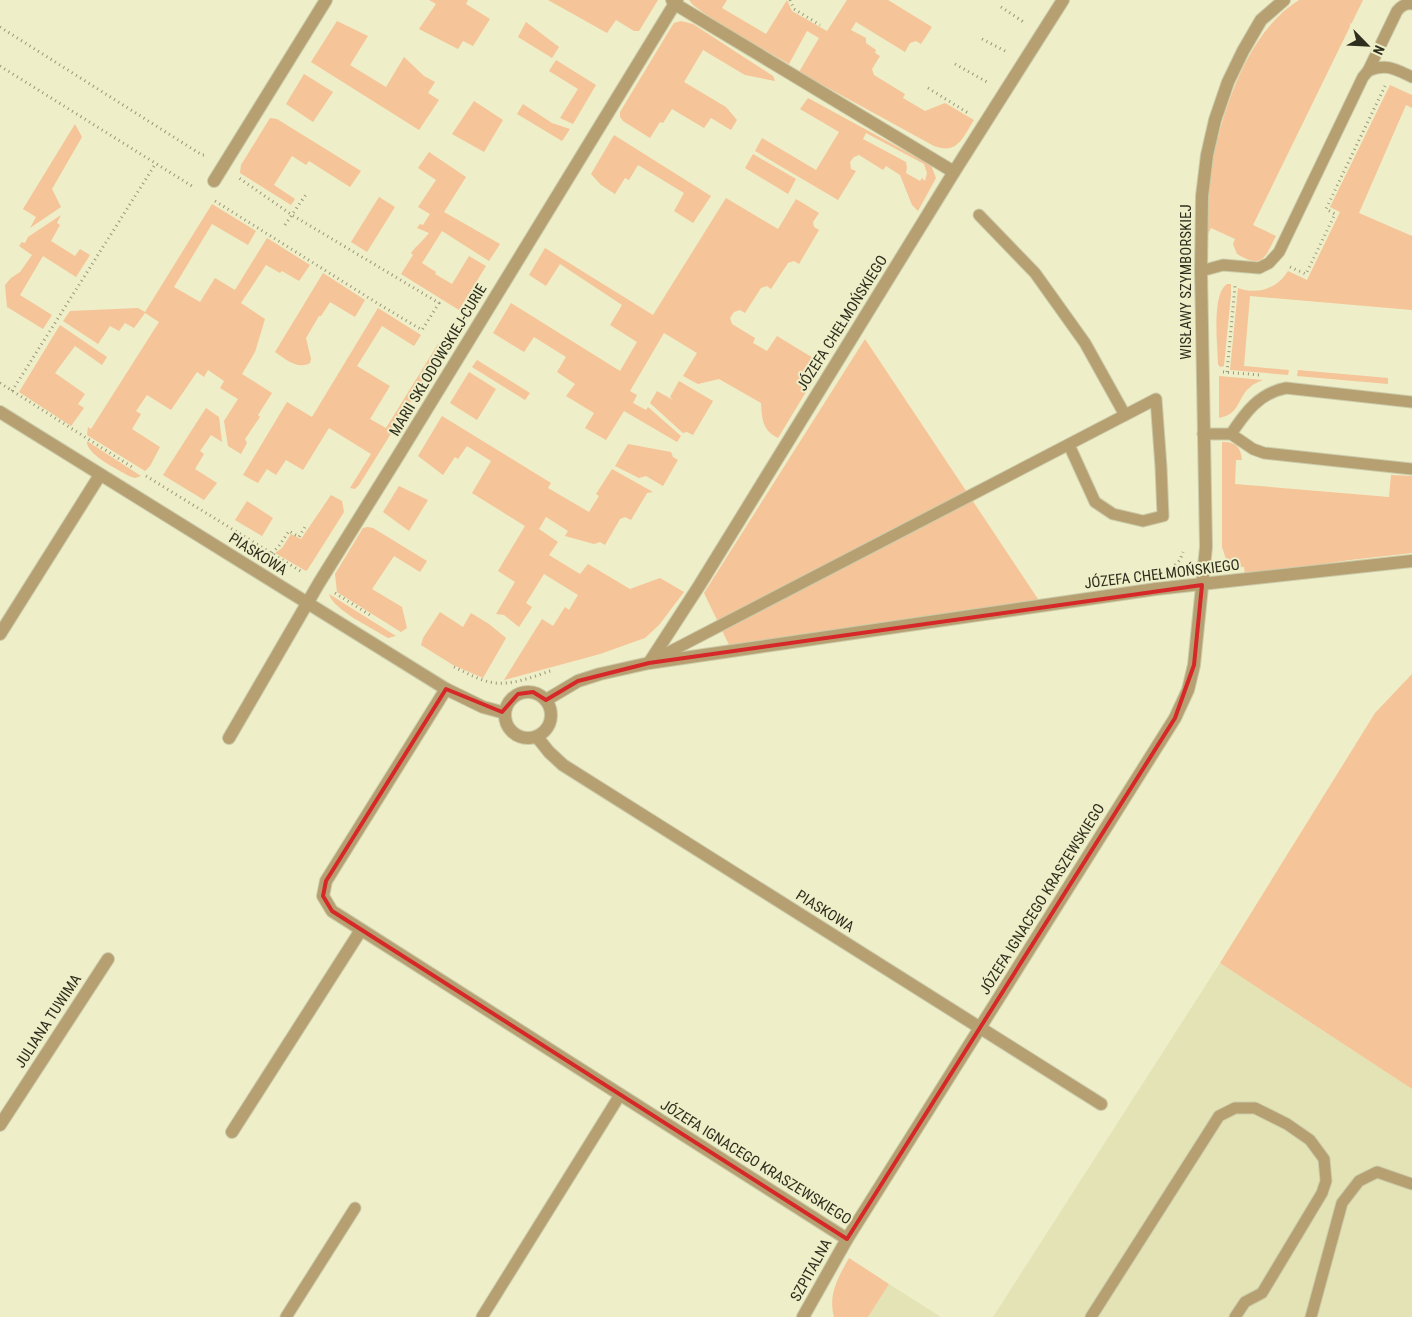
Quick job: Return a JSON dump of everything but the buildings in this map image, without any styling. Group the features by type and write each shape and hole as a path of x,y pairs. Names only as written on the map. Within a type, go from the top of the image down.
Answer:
{"street":[{"path":"214,181 326,0"},
{"name":"JÓZEFA CHEŁMOŃSKIEGO","path":"649,662 718,555 954,172 1063,0"},
{"name":"WISŁAWY SZYMBORSKIEJ","path":"1202,585 1206,547 1201,271 1202,196 1207,155 1215,120 1228,82 1243,51 1261,20 1284,0"},
{"path":"674,1 954,172"},
{"name":"MARII SKŁODOWSKIEJ-CURIE","path":"228,738 307,604 674,1"},
{"name":"PIASKOWA","path":"0,412 446,689 484,707 505,713"},
{"path":"0,634 100,475"},
{"name":"JÓZEFA CHEŁMOŃSKIEGO","path":"546,700 578,681 649,662 1156,589 1412,562"},
{"name":"JÓZEFA IGNACEGO KRASZEWSKIEGO","path":"446,689 326,881 323,896 332,911 847,1239 1175,718 1188,690 1194,666 1202,585"},
{"path":"525,692 533,692 546,700 552,713 548,728 537,737 529,739 521,738 514,734 505,721 507,705 511,699 525,692"},
{"name":"PIASKOWA","path":"537,737 563,765 1101,1104"},
{"path":"232,1132 361,930"},
{"name":"JULIANA TUWIMA","path":"0,1125 108,959"},
{"name":"SZPITALNA","path":"804,1317 847,1239"}],"lane":[{"path":"1201,271 1223,265 1259,268 1269,263 1279,252 1363,77 1368,71 1397,12 1401,6 1407,3 1412,4"},
{"path":"1368,71 1385,66 1412,77"},
{"path":"979,215 1035,273 1085,343 1125,415"},
{"path":"1231,434 1240,419 1257,401 1268,393 1286,388 1412,402"},
{"path":"649,662 1156,399 1163,516 1143,521 1113,514 1095,502 1070,445"},
{"path":"1203,434 1231,434 1253,449 1264,453 1412,469"},
{"path":"482,1317 620,1095"},
{"path":"1091,1317 1219,1116 1235,1108 1255,1108 1287,1124 1310,1140 1324,1159 1326,1181 1322,1193 1262,1293 1244,1302 1235,1317"},
{"path":"1311,1317 1342,1203 1359,1181 1377,1172 1412,1184"},
{"path":"286,1317 355,1208"}],"path":[{"path":"790,0 794,9 820,25"},
{"path":"1001,6 1023,21"},
{"path":"0,27 202,155 210,154"},
{"path":"982,39 1005,51"},
{"path":"955,64 986,82"},
{"path":"1287,266 1306,274 1335,214 1326,209 1389,79"},
{"path":"928,88 968,112"},
{"path":"12,391 156,163"},
{"path":"237,178 292,215 439,303 422,330"},
{"path":"285,225 306,193"},
{"path":"1227,372 1236,282 1239,283"},
{"path":"0,383 136,470"},
{"path":"144,475 302,572"},
{"path":"272,553 289,531 299,537 306,525"},
{"path":"1170,568 1180,560 1183,546"},
{"path":"330,590 376,619"},
{"path":"451,666 484,681"}],"highlighted area":[{"path":"1202,585 1194,665 1175,718 847,1239 332,911 323,896 326,881 446,689 502,712 518,694 533,692 546,700 578,681 649,663"}],"shaded area":[{"path":"429,0 468,0 466,4 490,19 473,46 463,41 458,49 419,29 436,4"},
{"path":"548,0 658,0 639,31 634,31 616,20 607,33"},
{"path":"689,0 727,0 722,8 766,34 787,0 792,11 827,31 847,0 888,0 932,27 921,44 916,41 910,43 905,52 856,22 851,30 866,38 866,43 876,50 875,53 880,56 872,69 874,75 905,94 903,98 925,111 945,103 974,120 959,143 949,148 934,146 799,72 819,38 807,31 789,64 719,23 694,6"},
{"path":"1299,0 1363,0 1253,225 1276,236 1265,256 1258,261 1252,261 1237,254 1233,244 1235,239 1211,228 1208,234 1207,204 1214,153 1238,77 1250,54 1263,34 1278,17"},
{"path":"337,21 368,36 350,65 386,87 404,57 424,76 435,82 428,93 439,100 419,130 311,62"},
{"path":"681,21 693,24 773,76 775,81 745,75 703,50 684,82 726,107 737,120 731,130 711,118 704,128 672,109 663,123 660,122 650,138 623,121 620,117 620,112 674,23"},
{"path":"526,22 559,47 552,58 518,37"},
{"path":"556,60 596,85 573,124 560,118 578,89 549,71"},
{"path":"304,74 333,92 313,122 286,104"},
{"path":"1390,85 1412,95 1412,108 1406,105 1359,213 1412,236 1412,310 1250,296 1244,366 1289,370 1288,375 1230,370 1238,288 1252,291 1266,289 1278,282 1288,271 1307,280 1340,212 1330,207"},
{"path":"808,98 931,165 936,178 918,211 912,205 900,175 886,166 883,170 859,155 850,162 851,169 856,171 838,200 755,151 762,138 816,170 839,132 800,109","holes":["866,133 924,164 927,173 925,181 922,178 920,181 906,173 906,162 863,139"]},
{"path":"474,101 503,120 484,152 452,134"},
{"path":"523,104 552,123 570,129 562,141 517,114"},
{"path":"270,118 277,119 361,171 350,187 309,161 306,165 292,156 274,185 295,199 291,205 240,173 241,165"},
{"path":"75,124 82,137 52,189 61,207 30,228 36,217 23,209"},
{"path":"614,135 711,196 693,223 674,211 684,193 638,165 629,180 625,178 615,194 601,185 591,174"},
{"path":"429,152 466,177 444,212 500,244 489,261 442,231 422,263 436,272 435,274 452,284 469,256 486,266 459,310 401,274 413,255 411,253 429,233 417,228 420,224 423,225 430,214 418,207 436,180 418,168"},
{"path":"753,154 796,179 788,194 745,168"},
{"path":"379,197 395,207 367,252 351,242"},
{"path":"726,198 778,229 796,199 819,213 813,222 814,227 819,230 799,264 794,261 788,263 771,289 767,286 761,288 745,313 740,310 734,312 730,318 732,324 755,338 753,343 767,351 777,336 823,364 778,438 764,424 761,403 719,379 698,384 683,376 697,353 664,333 630,391 637,395 633,403 646,410 648,407 681,436 677,442 624,411 606,440 585,428 594,413 566,396 575,384 557,372 566,357 534,337 524,352 493,333 511,303 620,371 637,342 610,325 622,305 560,264 546,286 529,275 545,248 653,315"},
{"path":"212,204 256,231 248,245 212,224 174,287 200,302 215,278 235,290 267,238 310,265 299,281 282,271 280,273 266,265 241,303 265,319 255,352 242,374 272,393 258,415 260,417 245,439 247,443 241,454 228,446 224,421 238,399 220,388 224,381 208,370 204,377 197,372 171,410 147,395 136,411 141,414 132,429 160,447 150,466 145,471 87,435 88,427 91,429 159,322 145,313 134,328 125,323 119,331 110,326 98,344 63,321 70,311 138,308 145,312"},
{"path":"61,215 57,223 60,225 51,241 75,256 80,249 90,255 76,277 43,256 20,295 52,315 43,329 7,307 5,285 20,272 32,255 19,246 22,242 25,243 28,237"},
{"path":"323,273 365,300 355,317 330,302 306,338 311,359 310,363 305,365 296,364 275,352"},
{"path":"1227,284 1231,284 1231,294 1224,366 1220,367 1218,364 1217,309 1222,290"},
{"path":"378,308 421,335 414,346 382,326 357,366 390,386 370,419 386,428 438,344 443,350 359,485 355,489 350,488 371,454 329,428 303,470 286,460 276,475 267,469 258,483 243,475 287,402 312,417"},
{"path":"60,325 107,357 102,365 75,346 55,373 85,394 78,404 84,408 71,426 19,392"},
{"path":"865,339 1040,602 731,649 704,593"},
{"path":"477,360 530,393 525,400 472,367"},
{"path":"1298,370 1388,378 1388,384 1297,376"},
{"path":"469,372 496,389 477,420 450,403"},
{"path":"1219,376 1263,380 1254,384 1245,392 1235,410 1219,418"},
{"path":"679,381 713,401 693,435 687,432 683,433 650,403 657,391 673,400 670,397"},
{"path":"206,408 219,417 222,442 211,435 200,451 204,454 195,469 217,483 204,500 163,475"},
{"path":"442,416 551,483 548,488 589,512 599,496 596,494 612,469 653,492 647,493 631,520 625,517 620,519 605,545 600,542 594,544 565,536 568,531 546,517 539,529 558,542 549,555 580,574 588,564 630,589 660,578 684,592 659,625 645,638 600,654 504,680 542,619 553,626 565,607 569,610 578,595 544,574 526,603 532,607 519,627 504,615 496,614 515,582 498,571 525,526 472,493 491,461 467,446 458,459 455,457 443,475 418,456"},
{"path":"87,441 141,476 135,478 129,476 104,461 91,451"},
{"path":"1222,442 1234,444 1239,448 1242,460 1236,460 1235,484 1389,497 1391,475 1412,476 1412,553 1350,560 1245,576 1244,567 1233,566 1227,562 1222,547"},
{"path":"628,444 671,452 673,457 678,460 663,486 646,476 639,478 615,466"},
{"path":"399,486 428,500 409,531 383,512"},
{"path":"331,495 342,501 344,512 308,569 306,571 275,553 282,548 291,534 301,539"},
{"path":"247,501 273,518 262,536 235,520"},
{"path":"363,528 373,528 427,561 420,572 394,556 372,589 402,607 407,628 401,632 337,592 335,574"},
{"path":"329,594 396,636 388,638 355,619 338,606"},
{"path":"440,612 463,627 471,613 489,624 506,638 483,678 453,665 421,645 423,638"},
{"path":"1412,674 1412,1089 1220,963 1375,713"},
{"path":"1220,963 1412,1089 1412,1317 993,1317"},
{"path":"849,1258 889,1284 868,1317 834,1317 832,1309 833,1293"},
{"path":"889,1284 933,1312 941,1317 868,1317"}]}
